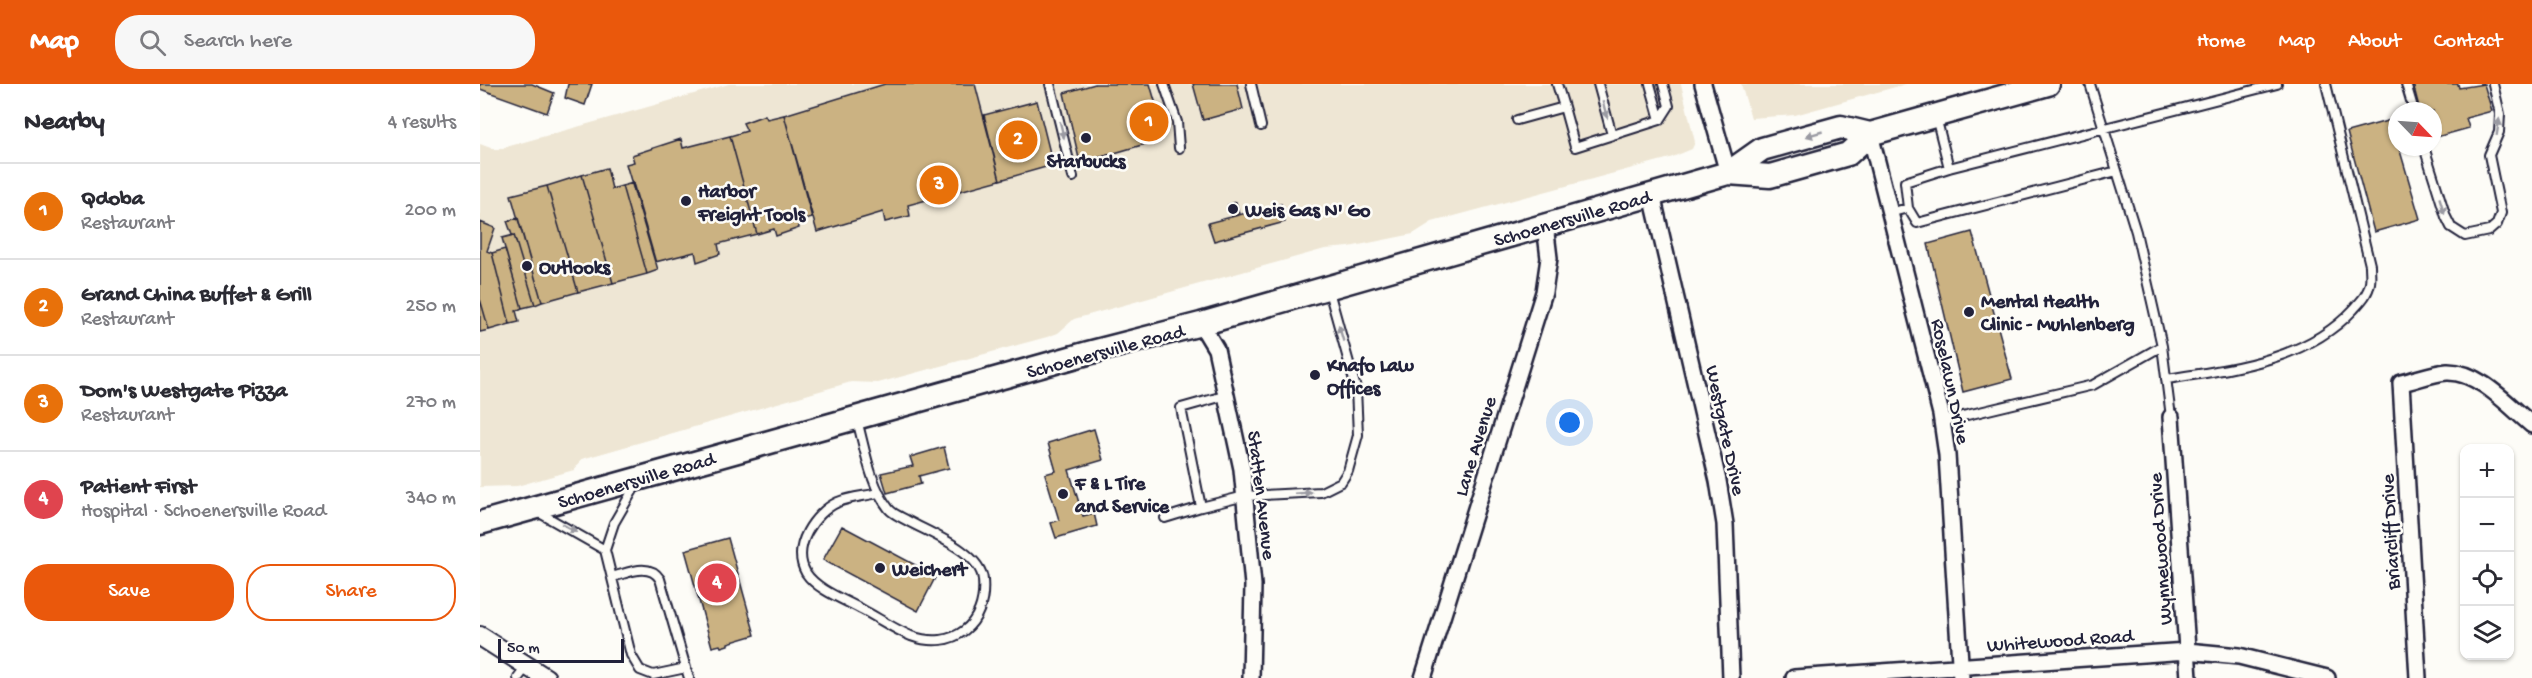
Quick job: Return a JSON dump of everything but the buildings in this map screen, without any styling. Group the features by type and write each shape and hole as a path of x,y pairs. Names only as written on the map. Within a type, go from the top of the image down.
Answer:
{"main road":[{"name":"Schoenersville Road","path":"480,523 1077,356 1201,324 1728,173 1770,176 1848,154 1870,134 2048,84"}],"street":[{"path":"1703,84 1728,173"},
{"name":"Roselawn Drive","path":"1870,134 1916,309 1942,421 1960,672"},
{"name":"Westgate Drive","path":"1652,195 1718,481 1725,524 1731,678"},
{"name":"Lane Avenue","path":"1423,678 1544,292 1549,258 1545,225"},
{"name":"Statten Avenue","path":"1201,324 1216,349 1239,451 1253,585 1251,678"},
{"name":"Briarcliff Drive","path":"2418,678 2402,383 2445,372 2459,373 2484,386 2532,425"},
{"name":"Wynnewood Drive","path":"2171,417 2189,678"},
{"path":"480,636 523,672 546,678"},
{"name":"Whitewood Road","path":"1794,678 1960,672 2187,651 2239,656 2327,678"}],"lane":[{"path":"1050,84 1073,177"},
{"path":"1164,84 1177,122 1179,148"},
{"path":"1251,84 1260,126"},
{"path":"1557,84 1575,147 1660,120 1669,106 1663,84"},
{"path":"1598,84 1612,135"},
{"path":"1650,84 1660,120"},
{"path":"2090,84 2136,232 2162,346 2171,417"},
{"path":"2116,171 1917,223 1908,208 1905,182 1949,168 2277,84"},
{"path":"2166,379 2229,370 2289,352 2328,334 2366,295 2371,282 2370,265 2326,84"},
{"path":"2406,84 2411,102"},
{"path":"2427,156 2451,227 2465,236 2489,231 2497,224 2501,205 2488,155 2499,132 2500,114 2493,84"},
{"path":"1517,120 1564,107"},
{"path":"1935,116 1949,168"},
{"path":"1889,213 1908,208"},
{"path":"1165,518 1245,496 1321,492 1341,482 1348,471 1358,435 1356,388 1328,288"},
{"path":"1942,421 2093,385 2162,346"},
{"path":"1201,507 1181,408 1227,394"},
{"path":"857,418 878,493 891,511 962,550 977,564 983,578 980,612 971,627 956,636 929,640 911,636 822,588 807,574 802,563 801,549 807,533 819,516 838,502 878,493"},
{"path":"640,478 614,523 605,550 631,656 640,670 653,675 686,668"},
{"path":"532,508 605,550"},
{"path":"612,577 646,568 655,572 660,579 689,678"}],"shaded area":[{"path":"729,84 1681,84 1695,142 1692,149 1670,158 1432,222 1413,234 1349,247 1325,249 1074,319 1058,333 1047,337 878,383 851,382 582,459 574,470 517,486 480,487 480,144 496,150"},
{"path":"1741,84 1906,84 1795,115 1751,118"}],"place":[{"name":"Qdoba","path":"1149,122"},
{"name":"Starbucks","path":"1086,138"},
{"name":"Grand China Buffet & Grill","path":"1018,140"},
{"name":"Dom's Westgate Pizza","path":"939,185"},
{"name":"Harbor Freight Tools","path":"686,201"},
{"name":"Weis Gas N' Go","path":"1233,209"},
{"name":"Outlooks","path":"527,266"},
{"name":"Mental Health Clinic - Muhlenberg","path":"1969,312"},
{"name":"Knafo Law Offices","path":"1315,375"},
{"name":"F & L Tire and Service","path":"1063,494"},
{"name":"Weichert","path":"880,568"},
{"name":"Patient First","path":"717,583"}]}
